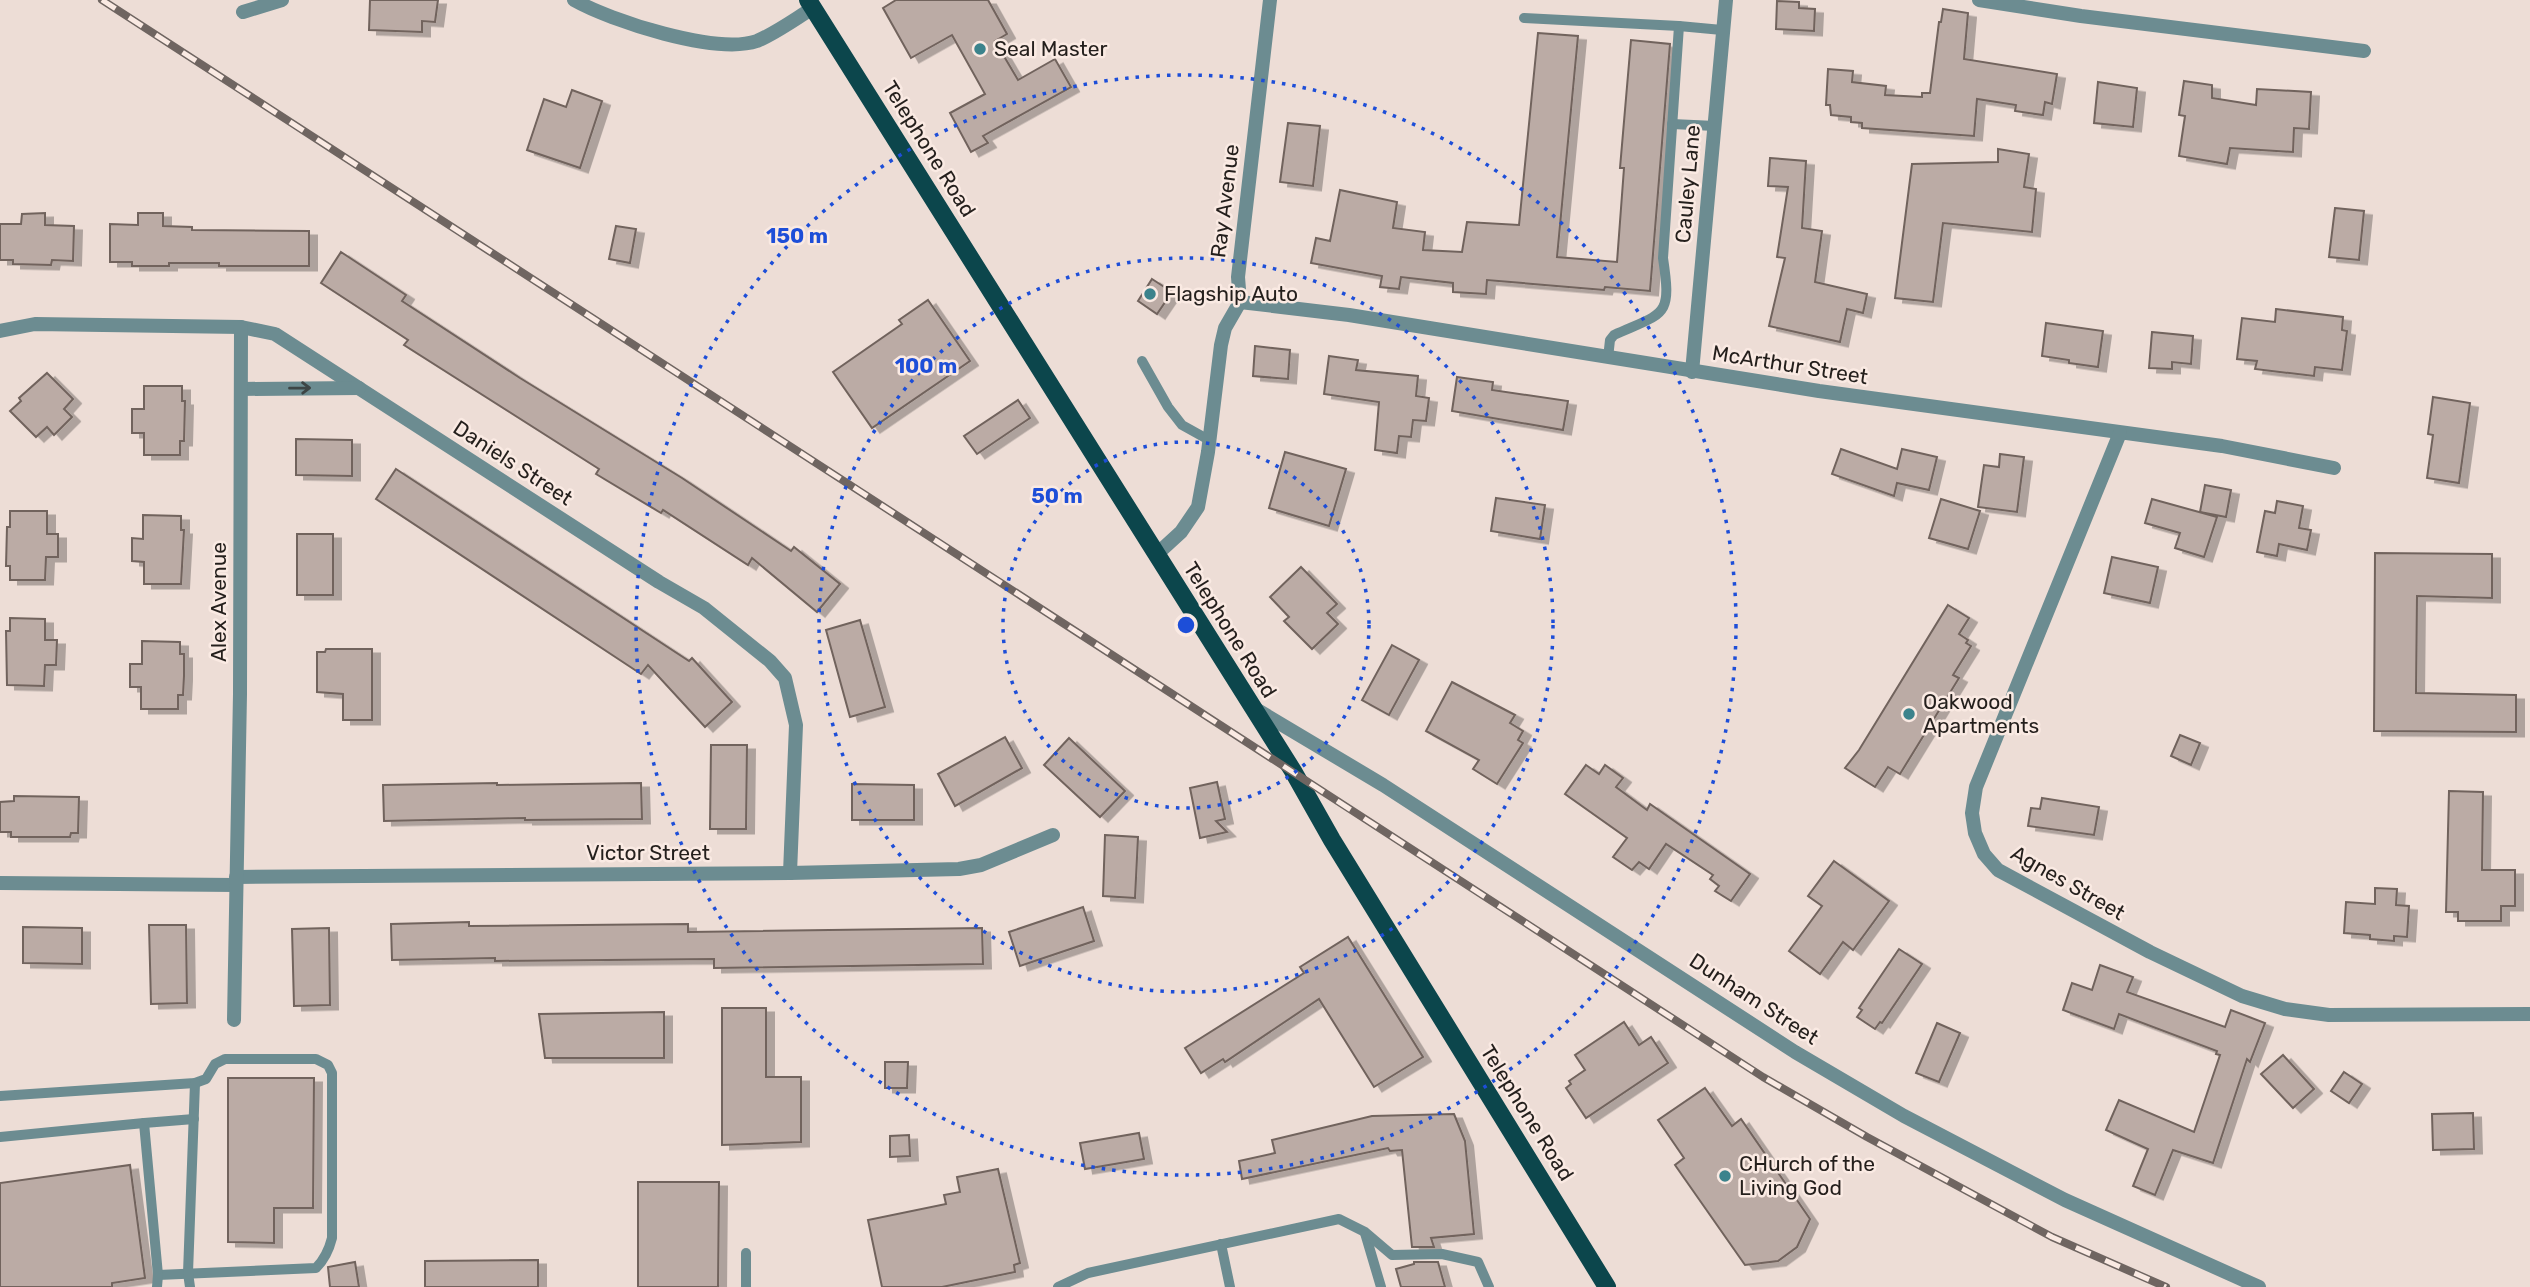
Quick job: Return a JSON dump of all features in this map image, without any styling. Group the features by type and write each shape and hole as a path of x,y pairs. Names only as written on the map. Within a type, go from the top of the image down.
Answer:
{"main road":[{"name":"Telephone Road","path":"811,4 1293,771 1332,840 1607,1287"}],"street":[{"path":"243,12 282,0"},
{"path":"574,0 609,18 711,44 736,45 757,40 811,4"},
{"name":"Ray Avenue","path":"1157,554 1181,532 1198,507 1220,345 1225,328 1240,302 1238,277 1270,0"},
{"name":"Cauley Lane","path":"1692,372 1726,0"},
{"path":"1979,0 2081,16 2364,51"},
{"name":"McArthur Street","path":"1240,302 1349,315 1692,372 2222,446 2334,468"},
{"name":"Daniels Street","path":"2,330 35,324 241,327 275,334 659,582 704,608 778,669 785,678 796,725 790,873"},
{"name":"Alex Avenue","path":"234,1020 241,327"},
{"path":"241,389 359,388"},
{"name":"Agnes Street","path":"2120,433 1976,787 1972,813 1975,833 1984,854 1998,870 2021,884 2150,952 2242,996 2286,1009 2329,1015 2530,1014"},
{"name":"Dunham Street","path":"1250,705 1394,792 1795,1052 1904,1116 2066,1200 2259,1287"},
{"name":"Victor Street","path":"0,883 959,869 981,865 1053,835"}],"lane":[{"path":"1524,18 1722,30"},
{"path":"1608,358 1610,340 1614,335 1660,314 1665,306 1667,280 1663,258 1679,26"},
{"path":"1672,124 1714,126"},
{"path":"1142,361 1168,407 1182,425 1209,440"},
{"path":"0,1096 195,1083 206,1079 215,1064 225,1059 316,1059 328,1065 332,1073 332,1238 328,1253 316,1268 158,1275"},
{"path":"190,1287 188,1273 195,1083"},
{"path":"0,1137 194,1119"},
{"path":"144,1123 157,1287"},
{"path":"1058,1287 1088,1273 1339,1219 1365,1233 1392,1255 1442,1254 1478,1262 1489,1287"},
{"path":"1365,1233 1381,1287"},
{"path":"1221,1244 1230,1287"},
{"path":"746,1253 746,1287"}],"building":[{"path":"370,0 438,0 435,22 422,21 422,32 369,30"},
{"path":"896,0 988,0 1007,34 995,41 1018,80 1055,59 1071,87 983,136 988,143 971,152 950,113 985,94 952,35 911,58 883,8"},
{"path":"1777,1 1799,2 1799,8 1815,9 1814,31 1776,29"},
{"path":"1943,9 1968,13 1964,59 2057,74 2052,104 2045,102 2043,115 2015,111 2016,105 1977,99 1974,136 1862,128 1862,123 1851,122 1851,117 1831,115 1830,105 1826,105 1828,69 1853,71 1852,82 1886,86 1885,95 1922,97 1922,93 1930,93"},
{"path":"1538,33 1578,36 1557,257 1617,262 1624,168 1620,168 1631,40 1670,44 1650,291 1487,280 1486,294 1453,292 1453,283 1401,277 1399,289 1380,287 1382,276 1311,263 1316,238 1330,241 1340,190 1397,202 1393,228 1425,232 1423,250 1462,252 1467,222 1519,225"},
{"path":"2184,81 2212,85 2212,98 2256,105 2257,89 2311,92 2309,129 2294,128 2293,152 2230,148 2227,164 2179,156 2185,116 2179,115"},
{"path":"2098,82 2137,88 2133,127 2094,123"},
{"path":"572,90 602,101 580,168 527,150 544,99 566,107"},
{"path":"1288,123 1320,126 1313,186 1280,182"},
{"path":"1998,149 2029,154 2024,187 2036,189 2032,232 1943,223 1933,302 1895,298 1912,164 1998,162"},
{"path":"1770,158 1806,161 1802,228 1822,231 1815,282 1867,294 1863,313 1847,309 1840,342 1769,326 1785,258 1777,257 1788,187 1768,186"},
{"path":"2335,208 2364,211 2359,260 2329,257"},
{"path":"45,213 45,225 74,226 73,261 52,260 51,265 13,264 13,260 0,260 0,224 21,224 22,214"},
{"path":"138,213 163,213 163,226 192,227 192,230 309,231 309,266 169,263 169,266 132,266 132,262 110,262 110,224 138,225"},
{"path":"616,226 636,229 630,263 609,259"},
{"path":"341,252 406,295 402,301 682,478 791,551 794,547 840,584 817,612 752,558 748,565 663,510 661,513 596,474 599,469 404,345 408,340 321,283"},
{"name":"Flagship Auto","path":"1152,279 1172,292 1157,314 1138,301"},
{"path":"928,300 970,361 872,428 833,372 902,324 899,320"},
{"path":"2276,309 2343,317 2342,330 2347,331 2342,370 2315,367 2314,376 2255,369 2257,361 2237,359 2242,318 2275,322"},
{"path":"2046,323 2103,331 2098,367 2042,356"},
{"path":"2152,332 2193,336 2191,364 2172,362 2172,369 2149,368"},
{"path":"1255,346 1290,350 1288,379 1253,376"},
{"path":"1329,356 1358,360 1356,370 1418,376 1416,396 1429,398 1426,421 1413,420 1411,437 1399,436 1397,453 1375,450 1379,402 1324,394"},
{"path":"47,373 73,399 64,409 72,417 54,435 47,427 36,437 10,411 21,401 19,398"},
{"path":"1457,377 1493,382 1492,390 1568,401 1563,430 1452,411"},
{"path":"144,386 182,386 182,401 185,401 184,441 180,441 180,455 144,455 144,433 132,433 132,409 144,409"},
{"path":"2433,397 2470,403 2459,483 2427,478 2433,435 2428,434"},
{"path":"1018,400 1030,418 977,454 964,436"},
{"path":"296,439 352,440 352,476 296,475"},
{"path":"1841,449 1897,469 1902,449 1937,457 1929,490 1897,483 1894,496 1832,474"},
{"path":"1285,452 1346,469 1329,526 1269,508"},
{"path":"2000,454 2024,457 2017,512 1978,507 1984,465 1999,467"},
{"path":"396,469 689,661 692,658 732,702 705,727 648,665 641,674 376,499"},
{"path":"2205,485 2231,490 2226,517 2200,512"},
{"path":"1496,498 1545,505 1540,539 1491,531"},
{"path":"1941,499 1980,511 1968,549 1929,538"},
{"path":"2152,499 2217,517 2204,557 2175,548 2180,533 2145,523"},
{"path":"2277,501 2303,506 2299,528 2311,530 2307,550 2279,544 2277,556 2257,552 2265,511 2275,513"},
{"path":"10,511 47,511 47,534 58,534 58,557 46,557 45,580 10,580 10,566 6,566"},
{"path":"143,515 181,516 181,530 184,530 181,584 144,584 144,562 132,561 132,538 143,539"},
{"path":"297,534 333,534 333,595 297,595"},
{"path":"2375,553 2492,554 2492,598 2417,596 2416,693 2516,695 2516,732 2374,731"},
{"path":"2112,557 2158,567 2150,603 2104,593"},
{"path":"1301,567 1337,604 1327,613 1338,624 1312,649 1284,621 1289,617 1270,597"},
{"name":"Oakwood Apartments","path":"1948,605 1969,618 1959,634 1968,640 1966,643 1971,646 1953,675 1959,678 1900,774 1888,767 1875,787 1845,768 1859,750"},
{"path":"10,618 45,619 45,640 57,640 56,665 45,665 44,686 7,685 6,631 10,631"},
{"path":"860,620 885,707 850,717 826,630"},
{"path":"142,641 180,642 180,654 184,654 184,676 183,695 178,695 178,709 141,709 141,687 130,687 130,664 142,664"},
{"path":"1392,645 1419,660 1389,715 1362,700"},
{"path":"326,649 372,649 372,720 343,720 343,694 317,692 317,652 325,652"},
{"path":"1452,682 1515,715 1510,723 1523,731 1518,740 1523,743 1497,784 1473,769 1479,760 1426,731"},
{"path":"2180,735 2200,743 2191,765 2171,756"},
{"path":"1005,737 1022,768 955,806 938,774"},
{"path":"1069,738 1125,791 1100,817 1044,765"},
{"path":"711,745 747,745 746,829 710,829"},
{"path":"1586,765 1599,774 1605,765 1623,778 1616,787 1647,810 1650,804 1750,874 1731,901 1715,891 1719,886 1710,879 1713,875 1666,844 1649,869 1639,862 1632,870 1613,857 1627,838 1565,794"},
{"path":"1217,782 1225,819 1216,821 1227,832 1200,838 1190,788"},
{"path":"641,783 642,819 384,821 383,785"},
{"path":"852,784 914,785 914,820 852,820"},
{"path":"2449,791 2483,792 2482,870 2515,870 2515,906 2501,906 2501,921 2458,921 2458,912 2446,912"},
{"path":"14,796 79,797 78,833 71,833 70,837 11,837 11,832 0,832 0,802 14,801"},
{"path":"2042,798 2099,807 2094,835 2028,826 2031,808 2040,809"},
{"path":"1105,835 1138,837 1135,898 1103,896"},
{"path":"1834,861 1889,901 1853,950 1843,942 1820,974 1789,951 1822,906 1808,896"},
{"path":"2375,888 2397,889 2396,905 2409,906 2407,937 2394,936 2394,941 2370,939 2370,935 2344,933 2346,902 2375,904"},
{"path":"1083,907 1094,941 1020,966 1009,932"},
{"path":"469,922 469,926 688,924 688,932 982,928 983,964 714,968 714,959 392,960 391,924"},
{"path":"149,925 186,925 187,1003 151,1004"},
{"path":"23,927 82,928 82,964 23,963"},
{"path":"329,928 330,1005 294,1006 292,929"},
{"path":"1348,937 1423,1057 1374,1087 1319,999 1225,1062 1223,1059 1201,1073 1185,1048 1304,973 1300,967"},
{"path":"1899,949 1922,964 1882,1023 1875,1029 1857,1017 1862,1010 1859,1008"},
{"path":"2100,965 2133,977 2127,992 2225,1027 2231,1010 2265,1023 2250,1062 2247,1059 2213,1163 2173,1150 2155,1195 2133,1186 2148,1149 2106,1130 2119,1100 2194,1132 2220,1055 2216,1054 2217,1051 2119,1014 2114,1029 2063,1010 2072,983 2092,990"},
{"path":"722,1008 766,1008 766,1077 801,1077 801,1142 722,1145"},
{"path":"664,1012 664,1058 545,1058 539,1014"},
{"path":"1624,1022 1639,1045 1651,1037 1668,1063 1586,1118 1566,1088 1571,1084 1569,1081 1585,1070 1575,1055"},
{"path":"1937,1023 1960,1033 1939,1082 1916,1073"},
{"path":"2283,1055 2314,1089 2293,1108 2261,1074"},
{"path":"885,1062 908,1062 907,1088 885,1088"},
{"path":"2344,1072 2362,1084 2349,1103 2331,1091"},
{"path":"228,1078 314,1078 313,1208 274,1208 274,1243 228,1242"},
{"name":"CHurch of the Living God","path":"1705,1088 1732,1126 1741,1119 1810,1219 1797,1247 1778,1261 1745,1265 1675,1165 1684,1158 1658,1120"},
{"path":"2473,1113 2474,1149 2433,1150 2432,1114"},
{"path":"1454,1114 1465,1141 1474,1234 1431,1238 1434,1247 1412,1247 1402,1150 1390,1151 1388,1148 1242,1179 1239,1161 1275,1153 1272,1140 1372,1116"},
{"path":"1139,1133 1144,1159 1085,1169 1080,1143"},
{"path":"909,1135 910,1156 890,1157 890,1136"},
{"path":"130,1165 145,1278 112,1283 112,1287 0,1287 0,1183"},
{"path":"998,1169 1020,1263 1014,1265 1015,1272 942,1287 882,1287 868,1220 946,1204 944,1195 960,1192 957,1177"},
{"path":"638,1182 719,1182 718,1287 638,1287"},
{"path":"538,1260 538,1287 425,1287 425,1261"},
{"path":"355,1262 359,1287 330,1287 328,1267"},
{"path":"1414,1262 1438,1262 1445,1287 1401,1287 1396,1269"}],"railway":[{"path":"102,0 1763,1077 1867,1137 2052,1237 2166,1287"}],"place":[{"name":"Seal Master","path":"980,49"},
{"name":"Flagship Auto","path":"1150,294"},
{"name":"Oakwood Apartments","path":"1909,714"},
{"name":"CHurch of the Living God","path":"1725,1176"}]}
